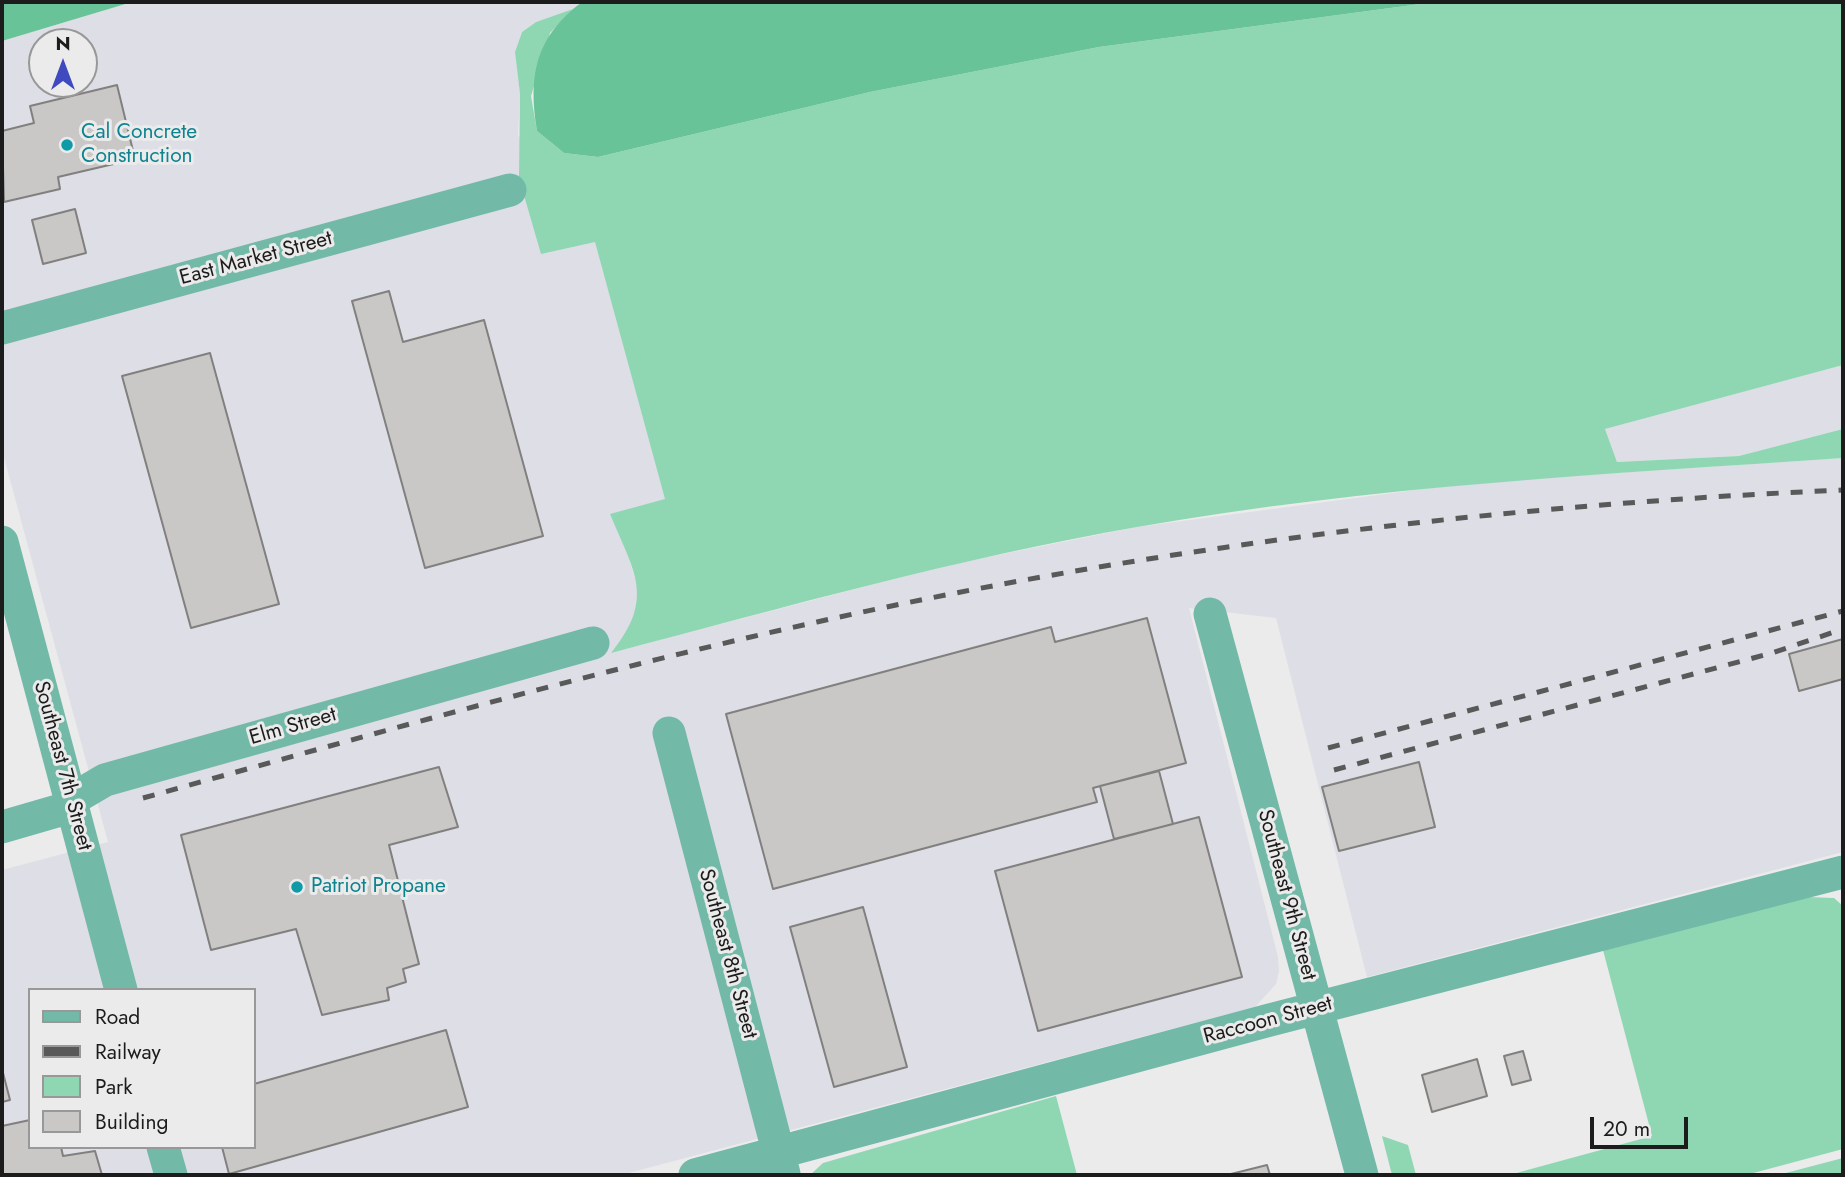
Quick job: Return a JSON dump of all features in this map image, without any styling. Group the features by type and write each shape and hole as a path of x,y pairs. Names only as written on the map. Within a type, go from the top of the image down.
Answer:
{"street":[{"name":"East Market Street","path":"2,328 510,190"},
{"name":"Southeast 7th Street","path":"2,542 120,988"},
{"name":"Southeast 9th Street","path":"1210,614 1362,1175"},
{"name":"Elm Street","path":"2,827 65,809 71,800 105,780 593,643"},
{"name":"Southeast 8th Street","path":"669,733 781,1164"},
{"name":"Raccoon Street","path":"695,1175 781,1164 1317,1008 1843,872"},
{"path":"164,1149 171,1175"}],"shaded area":[{"path":"132,2 582,2 573,9 536,22 522,32 515,52 520,94 518,135 595,241 666,500 630,562 639,592 637,612 629,632 613,652 948,565 1137,527 1476,482 1843,458 1843,852 1367,977 1276,618 1189,608 1278,957 1276,984 1255,1007 621,1175 2,1175 2,870 108,842 2,450 2,41 28,33 28,98 98,98 98,28 45,28"},
{"path":"1843,365 1843,429 1739,456 1617,462 1605,429"}],"green space":[{"path":"2,2 132,2 45,28 28,28 28,33 2,41"},
{"path":"582,2 1435,2 1099,47 870,92 598,157 564,153 537,131 534,111 538,59 554,29"},
{"path":"1435,2 1843,2 1843,365 1605,429 1617,462 1739,456 1843,429 1843,458 1489,483 1312,501 1225,513 1004,553 873,584 611,653 625,634 637,600 633,569 610,514 665,499 595,242 541,254 519,178 520,94 515,52 522,32 536,22 573,9 550,33 531,96 537,131 564,153 598,157 870,92 1099,47"},
{"path":"1807,897 1834,898 1843,906 1843,1149 1746,1175 1509,1175 1652,1136 1603,950"},
{"path":"1056,1096 1077,1175 810,1175 823,1163"},
{"path":"1382,1136 1408,1145 1416,1175 1392,1175"},
{"path":"1843,1158 1843,1175 1778,1175"}],"building":[{"name":"Cal Concrete Construction","path":"117,85 135,159 58,177 60,189 4,202 2,131 34,123 30,106 63,98 98,98 98,90"},
{"path":"75,209 86,253 43,264 32,220"},
{"path":"389,291 403,342 484,320 543,536 425,568 352,301"},
{"path":"210,353 279,604 191,628 122,376"},
{"path":"1147,618 1186,763 1093,788 1097,802 773,889 726,714 1051,627 1055,642"},
{"path":"1843,639 1843,679 1799,691 1789,654"},
{"path":"1419,762 1435,827 1339,851 1322,787"},
{"name":"Patriot Propane","path":"439,767 458,827 389,845 419,964 403,969 406,982 387,988 389,1000 322,1015 296,929 211,950 181,835"},
{"path":"1159,771 1173,824 1114,839 1100,786"},
{"path":"1199,817 1242,977 1038,1031 995,871"},
{"path":"863,907 907,1067 834,1087 790,927"},
{"path":"446,1030 468,1107 229,1174 223,1149 256,1149 256,1083"},
{"path":"1523,1051 1531,1080 1512,1085 1504,1056"},
{"path":"1477,1059 1487,1096 1432,1112 1422,1075"},
{"path":"2,1069 10,1100 2,1102"},
{"path":"28,1120 28,1149 61,1149 63,1156 95,1151 102,1175 2,1175 2,1126"},
{"path":"1267,1165 1270,1175 1227,1175"}],"railway":[{"path":"143,798 647,662 943,595 1199,551 1327,534 1585,506 1843,490"},
{"path":"1328,748 1843,611"},
{"path":"1334,770 1772,653 1843,629"}],"place":[{"name":"Cal Concrete Construction","path":"67,145"},
{"name":"Patriot Propane","path":"297,887"}]}
